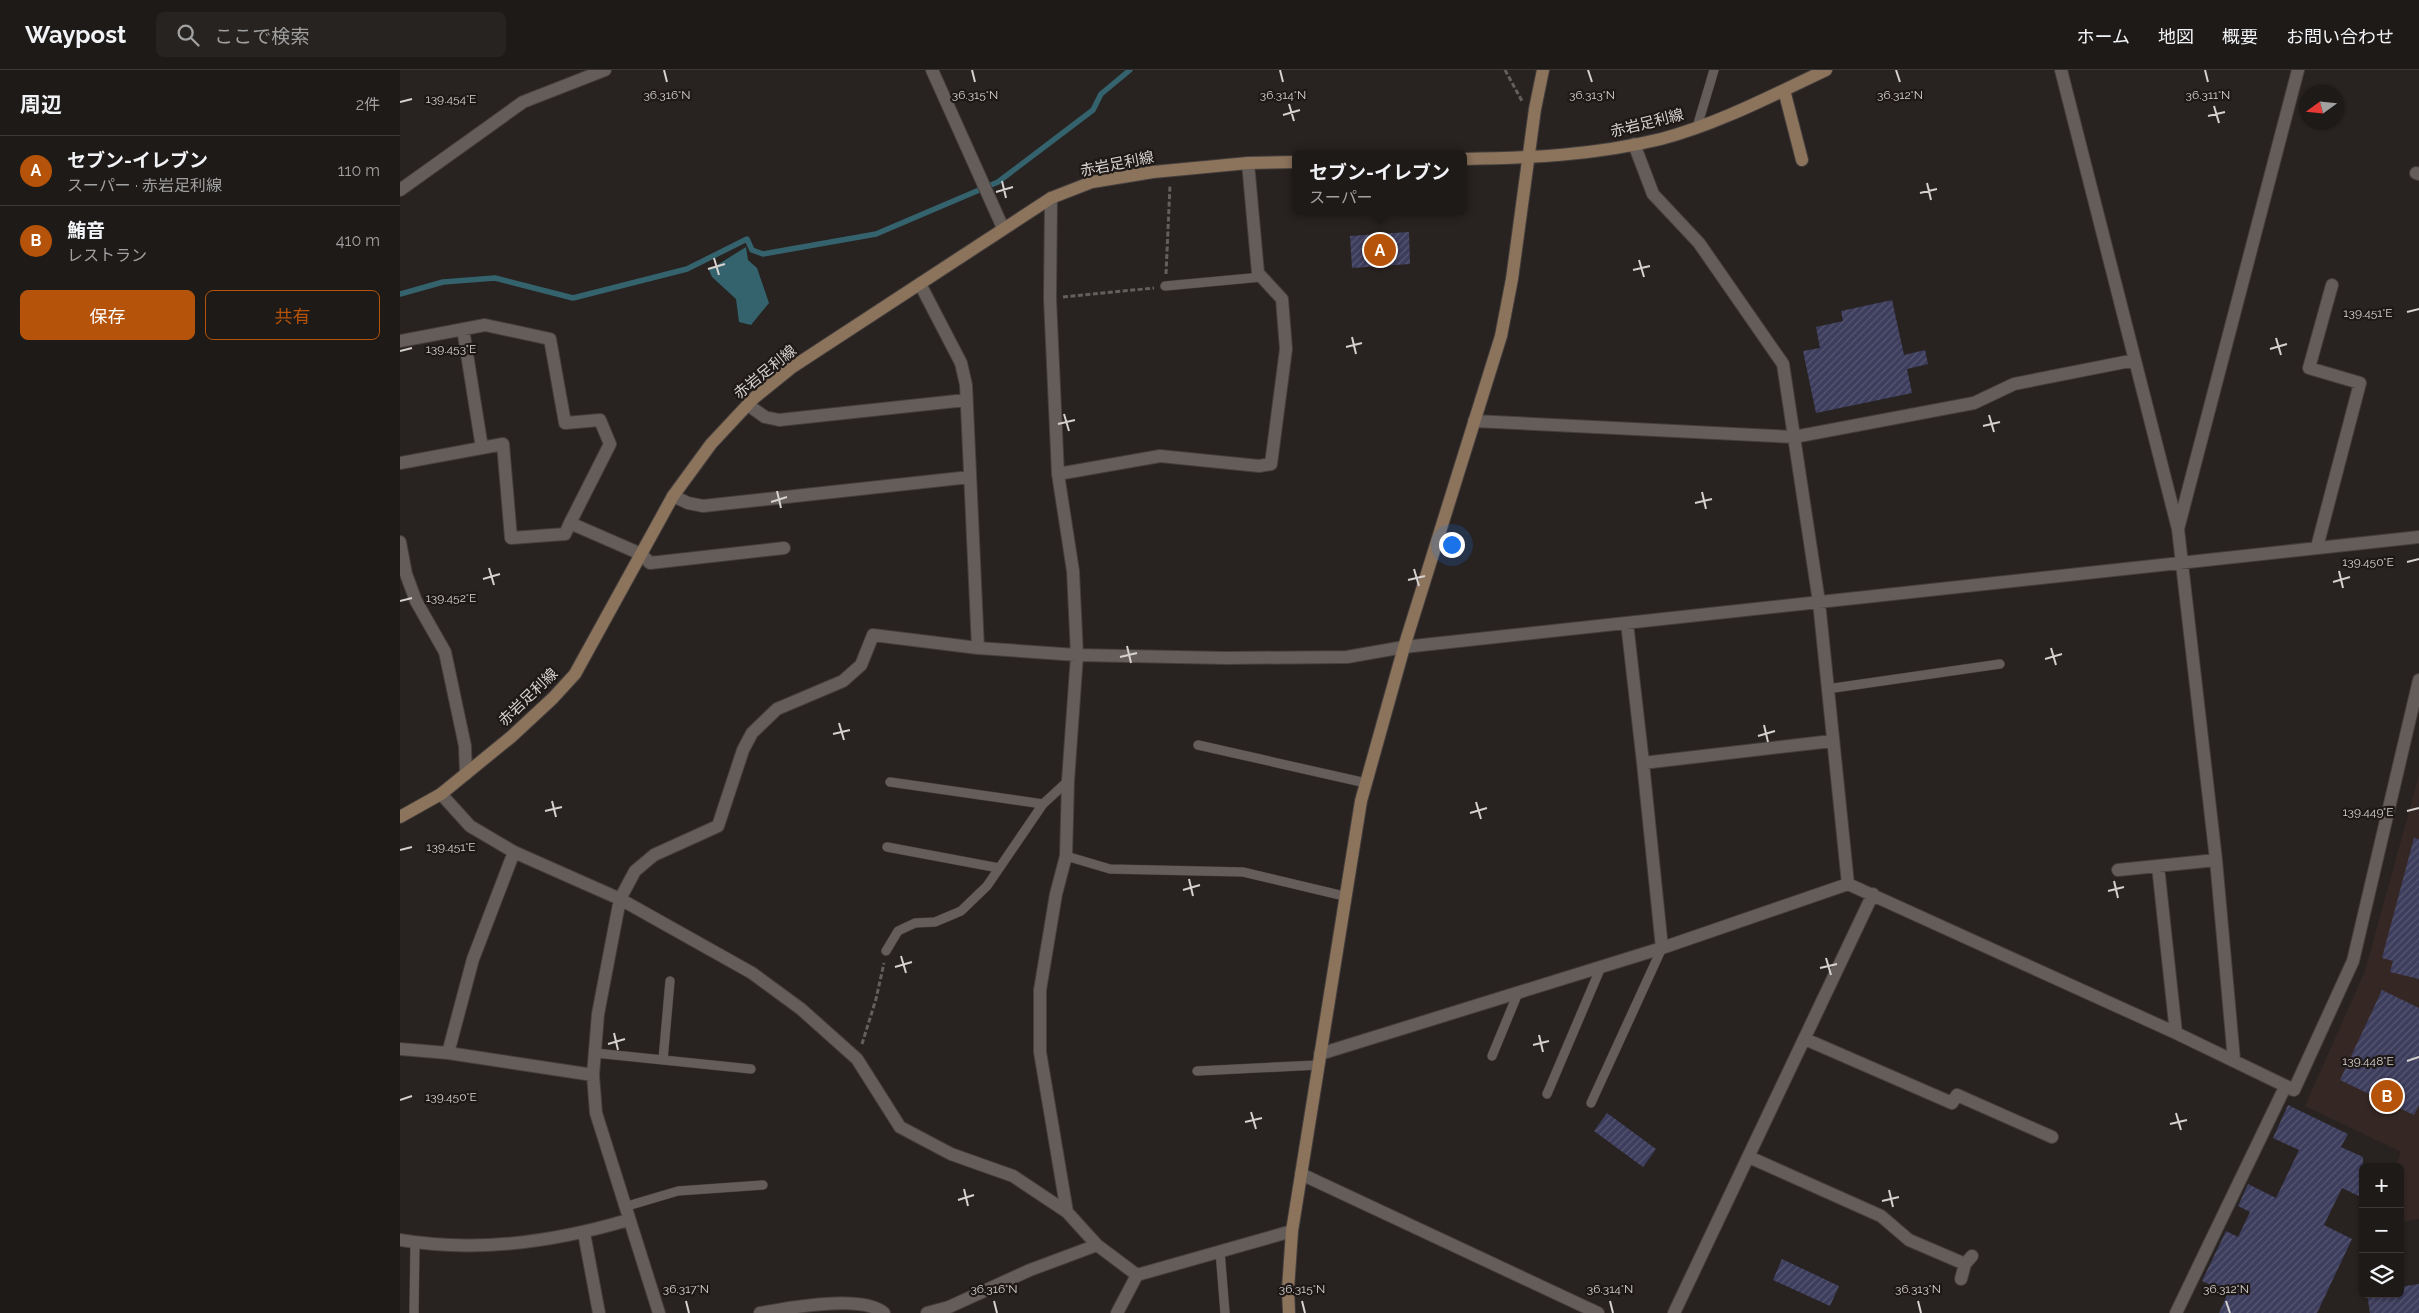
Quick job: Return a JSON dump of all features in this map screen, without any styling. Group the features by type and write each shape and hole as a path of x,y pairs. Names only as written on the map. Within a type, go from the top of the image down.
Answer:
{"main road":[{"path":"1289,1313 1288,1289 1292,1231 1344,896 1366,783 1404,648 1501,336 1512,279 1535,110 1543,70"},
{"name":"赤岩足利線","path":"1467,159 1577,155 1634,144 1697,127 1826,70"},
{"path":"1784,90 1802,160"},
{"name":"赤岩足利線","path":"400,817 441,794 466,774 553,698 575,674 673,496 712,444 748,405 792,368 1051,198 1092,182 1171,170 1248,163 1292,162"}],"street":[{"path":"400,190 523,102 605,70"},
{"path":"932,70 1003,228"},
{"path":"2061,70 2178,529 2216,860 2234,1060"},
{"path":"2178,529 2298,70"},
{"path":"1634,144 1653,194 1699,243 1783,364 1819,602 1848,884"},
{"path":"1058,474 1160,456 1259,466 1271,464 1286,349 1282,299 1258,273 1248,163"},
{"path":"1051,198 1050,299 1058,474 1073,571 1077,655 1068,782 1066,856 1056,894 1040,990 1040,1052 1067,1212"},
{"path":"920,284 961,363 966,400 978,648"},
{"path":"2317,547 2360,383 2309,368 2332,285"},
{"path":"400,340 485,325 550,339 565,423 600,420 610,444 565,534 511,538 504,444 400,463"},
{"path":"463,329 482,448"},
{"path":"1474,421 1794,437 1974,403 2014,384 2135,360"},
{"path":"748,405 765,417 779,420 966,400"},
{"path":"673,496 688,503 703,506 970,477"},
{"path":"570,524 641,554 650,563 784,548"},
{"path":"659,1313 596,1114 593,1075 598,1014 620,899 635,871 654,855 718,826 743,750 752,733 777,709 843,681 861,665 873,635 978,648 1077,655 1226,658 1347,657 1404,648 1627,623 2419,537"},
{"path":"400,542 406,574 416,601 445,652 465,746 466,774"},
{"path":"1627,623 1662,948"},
{"path":"1319,1059 1518,993 1662,948 1848,884 2176,1033 2294,1090 2353,961 2413,735 2419,680"},
{"path":"1643,763 1832,741"},
{"path":"441,794 470,826 514,852 620,899 752,973 801,1009 857,1059 900,1127 951,1154 1013,1176 1067,1212 1098,1245 1137,1274"},
{"path":"448,1053 473,959 514,852"},
{"path":"2118,870 2216,860"},
{"path":"2158,866 2176,1033"},
{"path":"1674,1313 1873,894"},
{"path":"1805,1039 1952,1103 1958,1095 2052,1137"},
{"path":"400,1049 448,1053 593,1075"},
{"path":"2176,1313 2285,1086"},
{"path":"1749,1157 1881,1216 1909,1240 1969,1260 1961,1278"},
{"path":"1301,1174 1598,1313"},
{"path":"400,1240 494,1245 584,1233 628,1220"},
{"path":"1117,1313 1137,1274 1292,1231"},
{"path":"584,1233 599,1313"},
{"path":"927,1313 949,1307 1030,1270 1098,1245"},
{"path":"760,1313 778,1311 795,1306 859,1303 884,1313"}],"lane":[{"path":"1697,127 1714,70"},
{"path":"1165,286 1262,277"},
{"path":"1827,689 2000,664"},
{"path":"1198,745 1366,783"},
{"path":"890,782 1043,804"},
{"path":"886,951 898,931 915,923 935,922 962,911 987,886 1043,804 1068,782"},
{"path":"887,847 999,868"},
{"path":"1066,856 1110,869 1243,872 1344,896"},
{"path":"1591,1103 1662,948"},
{"path":"1547,1094 1601,967"},
{"path":"663,1060 670,981"},
{"path":"1492,1056 1518,993"},
{"path":"595,1053 751,1069"},
{"path":"1197,1071 1319,1059"},
{"path":"624,1206 678,1191 762,1185"},
{"path":"414,1313 415,1242"},
{"path":"1220,1251 1225,1313"}],"path":[{"path":"1505,70 1519,98 1535,110"},
{"path":"1050,299 1165,286 1171,170"},
{"path":"857,1059 876,999 886,951"}],"shaded area":[{"path":"2419,775 2419,1219 2404,1221 2404,1163 2397,1163 2401,1152 2305,1106 2365,971"}],"water":[{"path":"746,247 748,260 757,268 769,303 751,325 739,322 736,299 712,277 709,270"}],"building":[{"path":"1409,232 1410,264 1352,268 1350,236"},
{"path":"1892,300 1904,355 1925,350 1928,364 1907,369 1912,393 1816,413 1803,351 1820,348 1816,327 1843,321 1841,311"},
{"path":"2414,838 2419,839 2419,979 2390,972 2393,961 2382,958"},
{"path":"2382,990 2419,1008 2419,1105 2414,1115 2340,1080"},
{"path":"2288,1105 2348,1134 2341,1147 2363,1157 2363,1163 2359,1163 2359,1196 2342,1188 2324,1225 2352,1239 2317,1313 2219,1313 2228,1293 2202,1281 2226,1231 2238,1237 2250,1212 2238,1206 2248,1184 2276,1198 2299,1150 2273,1138"},
{"path":"1607,1113 1656,1149 1643,1167 1594,1131"},
{"path":"1782,1259 1839,1286 1830,1306 1773,1280"},
{"path":"2419,1284 2419,1313 2370,1313 2368,1298 2404,1298 2404,1286"}],"waterway":[{"path":"400,294 443,282 495,278 573,298 687,269 747,239 752,250 763,254 876,234 998,182 1093,110 1101,94 1130,70"}],"place":[{"name":"セブン-イレブン","path":"1380,250"},
{"name":"鮪音","path":"2387,1096"}]}
